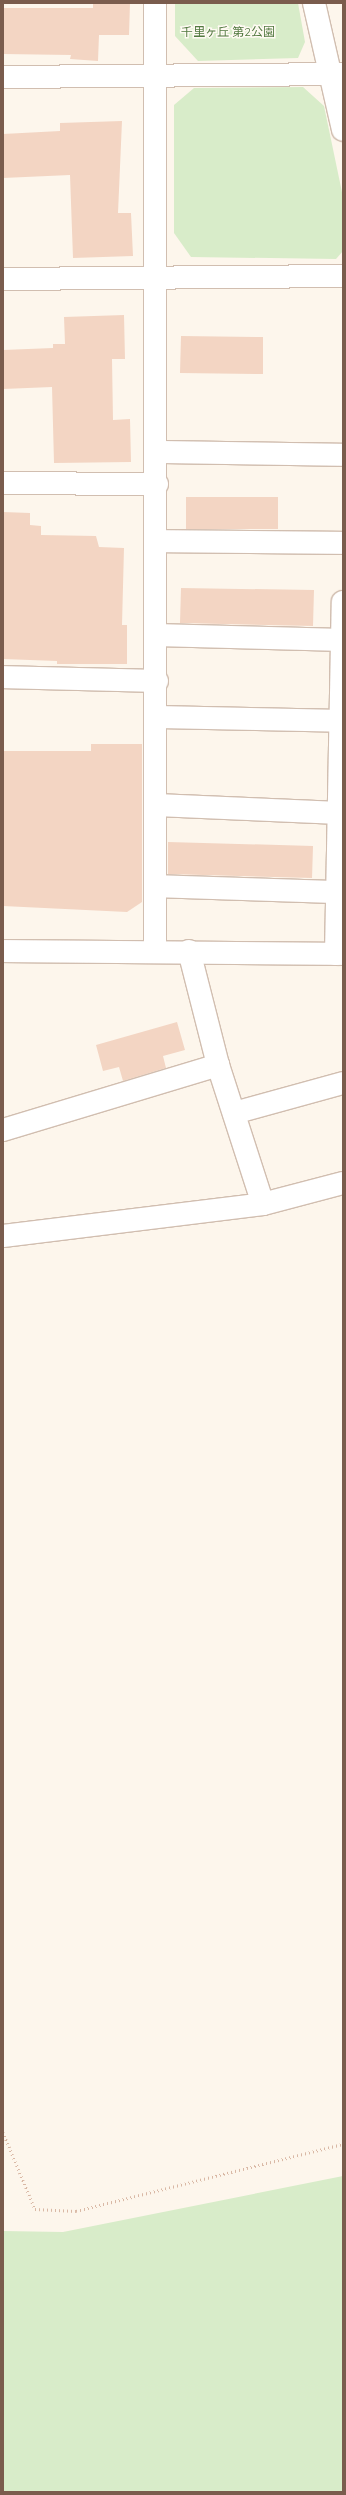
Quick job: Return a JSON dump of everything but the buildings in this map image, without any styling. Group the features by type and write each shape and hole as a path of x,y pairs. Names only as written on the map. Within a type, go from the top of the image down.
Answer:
{"street":[{"path":"155,3 154,74 157,278 157,716 155,950"},
{"path":"314,3 336,74 343,130"},
{"path":"3,77 154,74 336,74"},
{"path":"3,279 343,276"},
{"path":"157,452 343,455"},
{"path":"3,483 157,484"},
{"path":"157,540 343,543"},
{"path":"3,951 155,950 339,954 338,892 343,602"},
{"path":"157,635 342,640"},
{"path":"3,677 156,681"},
{"path":"157,716 342,721"},
{"path":"156,805 340,813"},
{"path":"156,886 338,892"},
{"path":"188,951 218,1065 263,1204"},
{"path":"3,1130 218,1065"},
{"path":"234,1112 343,1083"},
{"path":"3,1236 263,1204 343,1183"}],"path":[{"path":"3,2132 35,2209 76,2212 343,2144"}],"green space":[{"name":"千里ヶ丘 第2公園","path":"175,3 298,3 305,42 298,58 198,61 175,36"},
{"path":"303,87 324,106 343,197 343,251 336,259 191,257 174,233 174,105 194,88"},
{"path":"343,2176 343,2492 3,2492 3,2231 63,2232"}]}
